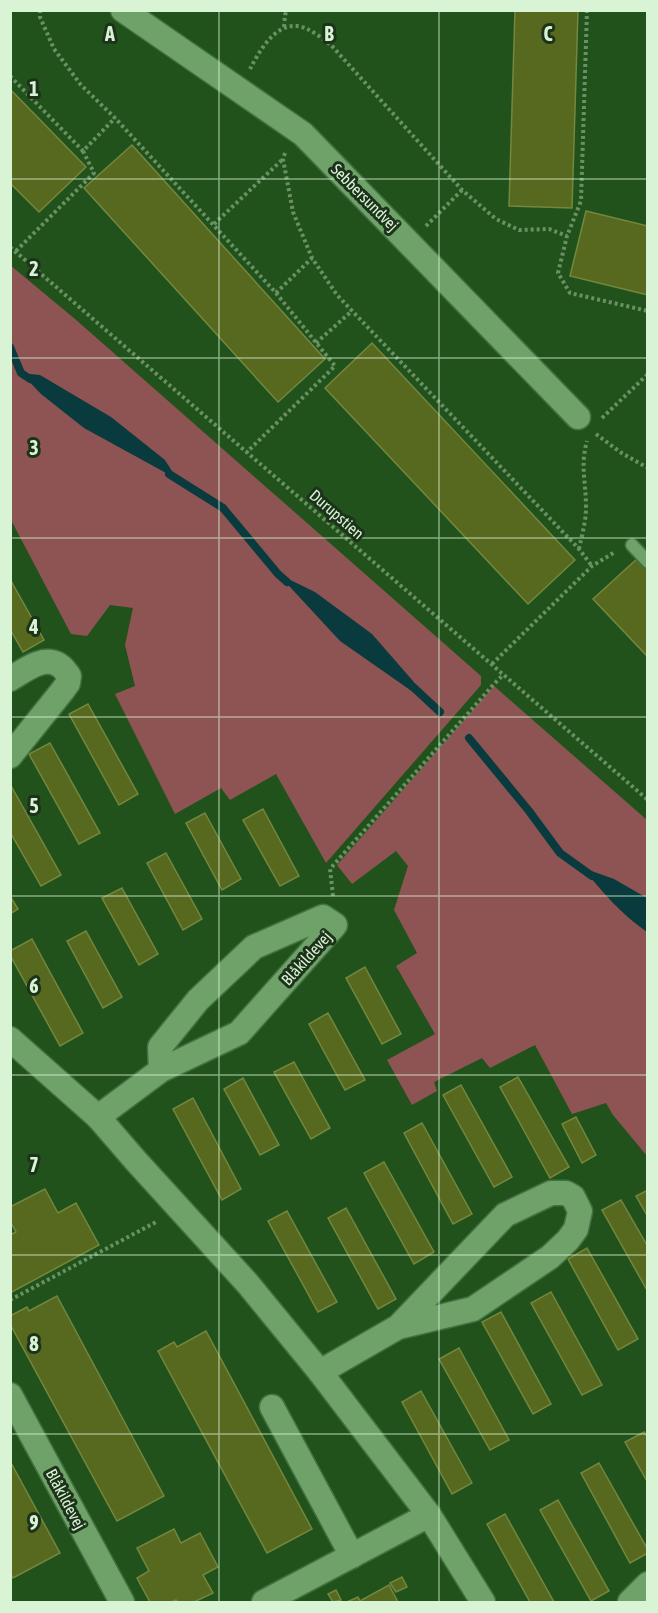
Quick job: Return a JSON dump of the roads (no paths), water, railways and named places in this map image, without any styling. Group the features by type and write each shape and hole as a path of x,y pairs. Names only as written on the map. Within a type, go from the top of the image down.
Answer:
{"street":[{"name":"Sebbersundvej","path":"123,10 303,134 584,423"},
{"path":"10,679 39,663 50,662 61,665 69,676 68,683 63,690 10,756"},
{"name":"Blåkildevej","path":"99,1117 161,1070 239,1033 335,925 323,917 254,947 198,1000 160,1047 161,1070"},
{"path":"10,1038 99,1117 179,1210 248,1284 320,1372 429,1515 483,1602"},
{"path":"320,1372 398,1327 505,1215 551,1193 566,1193 573,1197 580,1210 576,1229 550,1257 473,1309 398,1327"},
{"name":"Blåkildevej","path":"10,1395 123,1602"},
{"path":"272,1407 352,1556"},
{"path":"264,1602 291,1596 352,1556 429,1515"},
{"path":"630,1602 648,1584"}],"lane":[{"path":"632,545 648,562"}],"water":[{"path":"21,373 40,375 111,417 165,460 177,479 84,428 41,394"},
{"path":"278,574 315,592 372,634 413,681 420,693 413,692 340,641"},
{"path":"583,868 614,879 647,898 647,932 613,903"}],"waterway":[{"path":"10,347 21,373 30,379"},
{"path":"169,474 223,508 287,582"},
{"path":"412,686 440,712"},
{"path":"469,738 560,853 592,876"}]}
